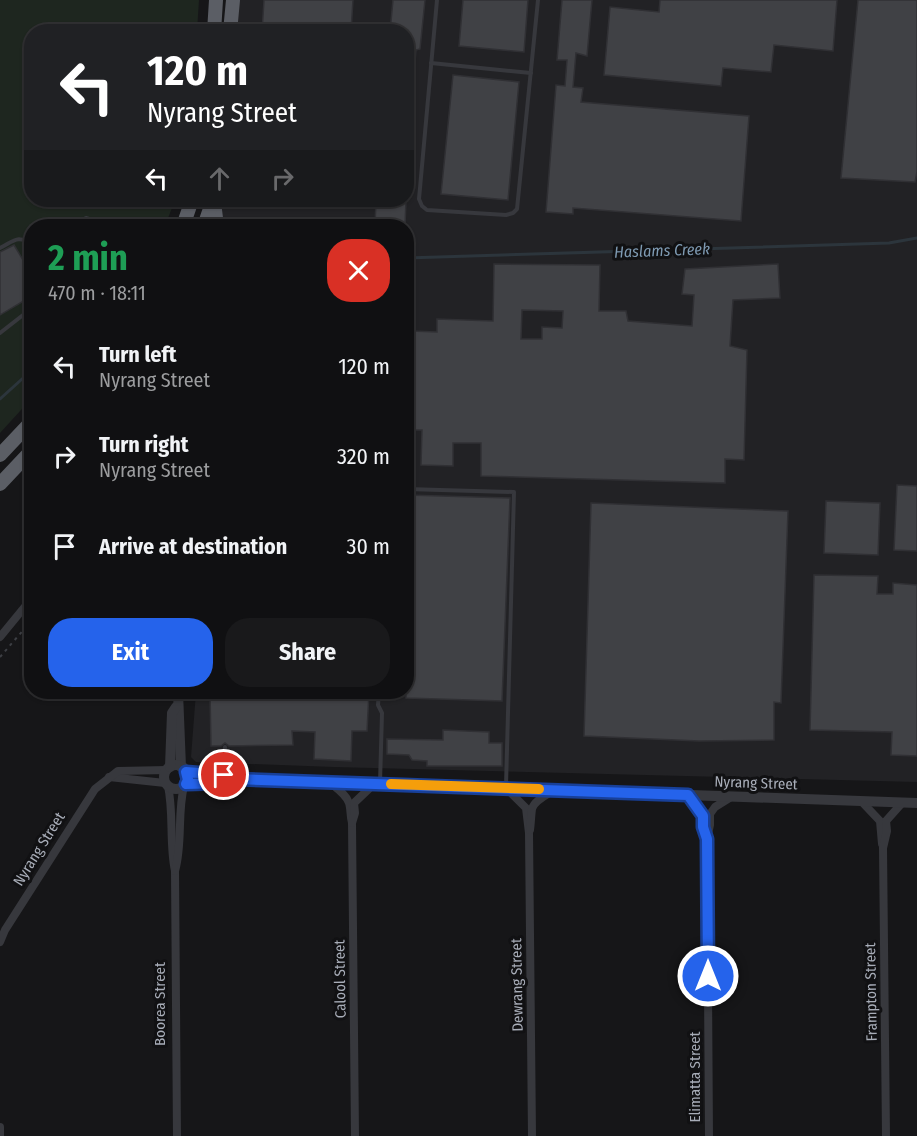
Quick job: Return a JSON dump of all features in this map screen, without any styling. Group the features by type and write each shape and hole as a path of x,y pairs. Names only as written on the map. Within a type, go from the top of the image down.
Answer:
{"highway":[{"path":"214,24 216,0"},
{"path":"231,24 233,0"},
{"path":"0,455 24,430"},
{"path":"0,484 24,458"}],"street":[{"path":"0,637 24,608"},
{"path":"177,699 176,769 188,780 185,785"},
{"name":"Nyrang Street","path":"0,942 5,930 95,789 118,771 176,769 229,777 329,782 917,804"},
{"path":"109,777 166,785 164,778 176,769"},
{"name":"Nyrang Street","path":"166,785 176,789 185,785 223,783 229,777"},
{"name":"Calool Street","path":"329,782 344,795 350,804 349,814 352,823 355,1136"},
{"name":"Calool Street","path":"352,823 356,813 354,803 378,783"},
{"name":"Boorea Street","path":"166,785 172,804 172,858 175,871 177,1136"},
{"name":"Boorea Street","path":"175,871 180,856 180,801 185,785"},
{"name":"Dewrang Street","path":"506,788 526,808 529,833 532,1136"},
{"name":"Dewrang Street","path":"529,833 533,817 532,808 536,802 556,789"},
{"name":"Elimatta Street","path":"688,795 703,816 703,827 707,839"},
{"name":"Elimatta Street","path":"709,1136 707,839 710,814 715,807 731,797"},
{"name":"Frampton Street","path":"862,802 880,821 883,848 886,1136"},
{"name":"Frampton Street","path":"883,848 886,822 902,803"},
{"path":"0,1127 0,1136"}],"lane":[{"path":"437,0 419,199 427,210 506,215 517,209 538,0"},
{"path":"431,63 531,73"},
{"path":"0,248 24,239"},
{"path":"0,333 24,314"},
{"path":"414,489 514,492 506,788"},
{"path":"378,699 378,705 382,713 378,783"},
{"path":"225,747 229,777"}],"path":[{"path":"0,657 24,629"}],"shaded area":[{"path":"0,0 199,0 197,24 24,24 24,207 172,207 168,219 24,219 24,407 0,433"},
{"path":"233,0 917,0 917,782 334,767 196,762 191,757 195,699 414,699 414,219 216,219 215,207 414,207 414,24 231,24"}],"building":[{"path":"264,0 353,0 352,24 262,24"},
{"path":"393,0 425,0 420,49 416,50 414,74 414,24 391,24"},
{"path":"463,0 528,0 524,52 459,46"},
{"path":"562,0 592,0 587,56 576,53 573,87 583,88 581,102 749,116 741,221 573,208 573,214 546,212 556,85 565,86 567,60 557,60"},
{"path":"660,0 837,0 833,51 774,45 771,72 723,68 721,86 604,75 610,7 659,12"},
{"path":"858,0 917,0 917,172 915,182 841,178"},
{"path":"453,75 519,82 508,200 441,194"},
{"path":"376,207 406,207 405,219 375,219"},
{"path":"14,245 24,262 24,301 0,315 0,252"},
{"path":"494,264 600,265 599,311 626,311 628,321 692,326 694,295 682,294 685,269 778,264 780,298 733,300 730,346 747,350 744,460 725,459 725,483 481,476 481,443 453,443 453,466 421,465 422,430 414,430 414,331 437,332 437,319 493,321","holes":["522,310 563,311 562,328 542,327 542,339 521,339"]},
{"path":"897,485 917,486 917,551 894,550"},
{"path":"414,495 510,498 502,701 414,698"},
{"path":"826,501 880,503 878,555 824,553"},
{"path":"591,503 788,511 781,703 774,702 774,740 699,741 584,736"},
{"path":"814,575 878,576 877,594 893,594 893,583 917,585 917,756 891,755 892,732 810,730"},
{"path":"210,699 369,699 367,731 352,731 351,761 314,759 315,732 292,731 293,745 229,746 225,743 221,746 211,746"},
{"path":"443,730 489,732 489,743 502,743 502,766 427,766 427,761 412,760 409,755 387,754 387,739 443,740"}],"waterway":[{"name":"Haslams Creek","path":"414,258 889,243 917,238"},
{"path":"0,399 24,377"}],"slow traffic":[{"path":"391,784 539,789"}],"route":[{"path":"224,775 186,772 188,780 186,784 223,783 234,779 688,795 703,816 703,827 707,839 708,976"}]}
